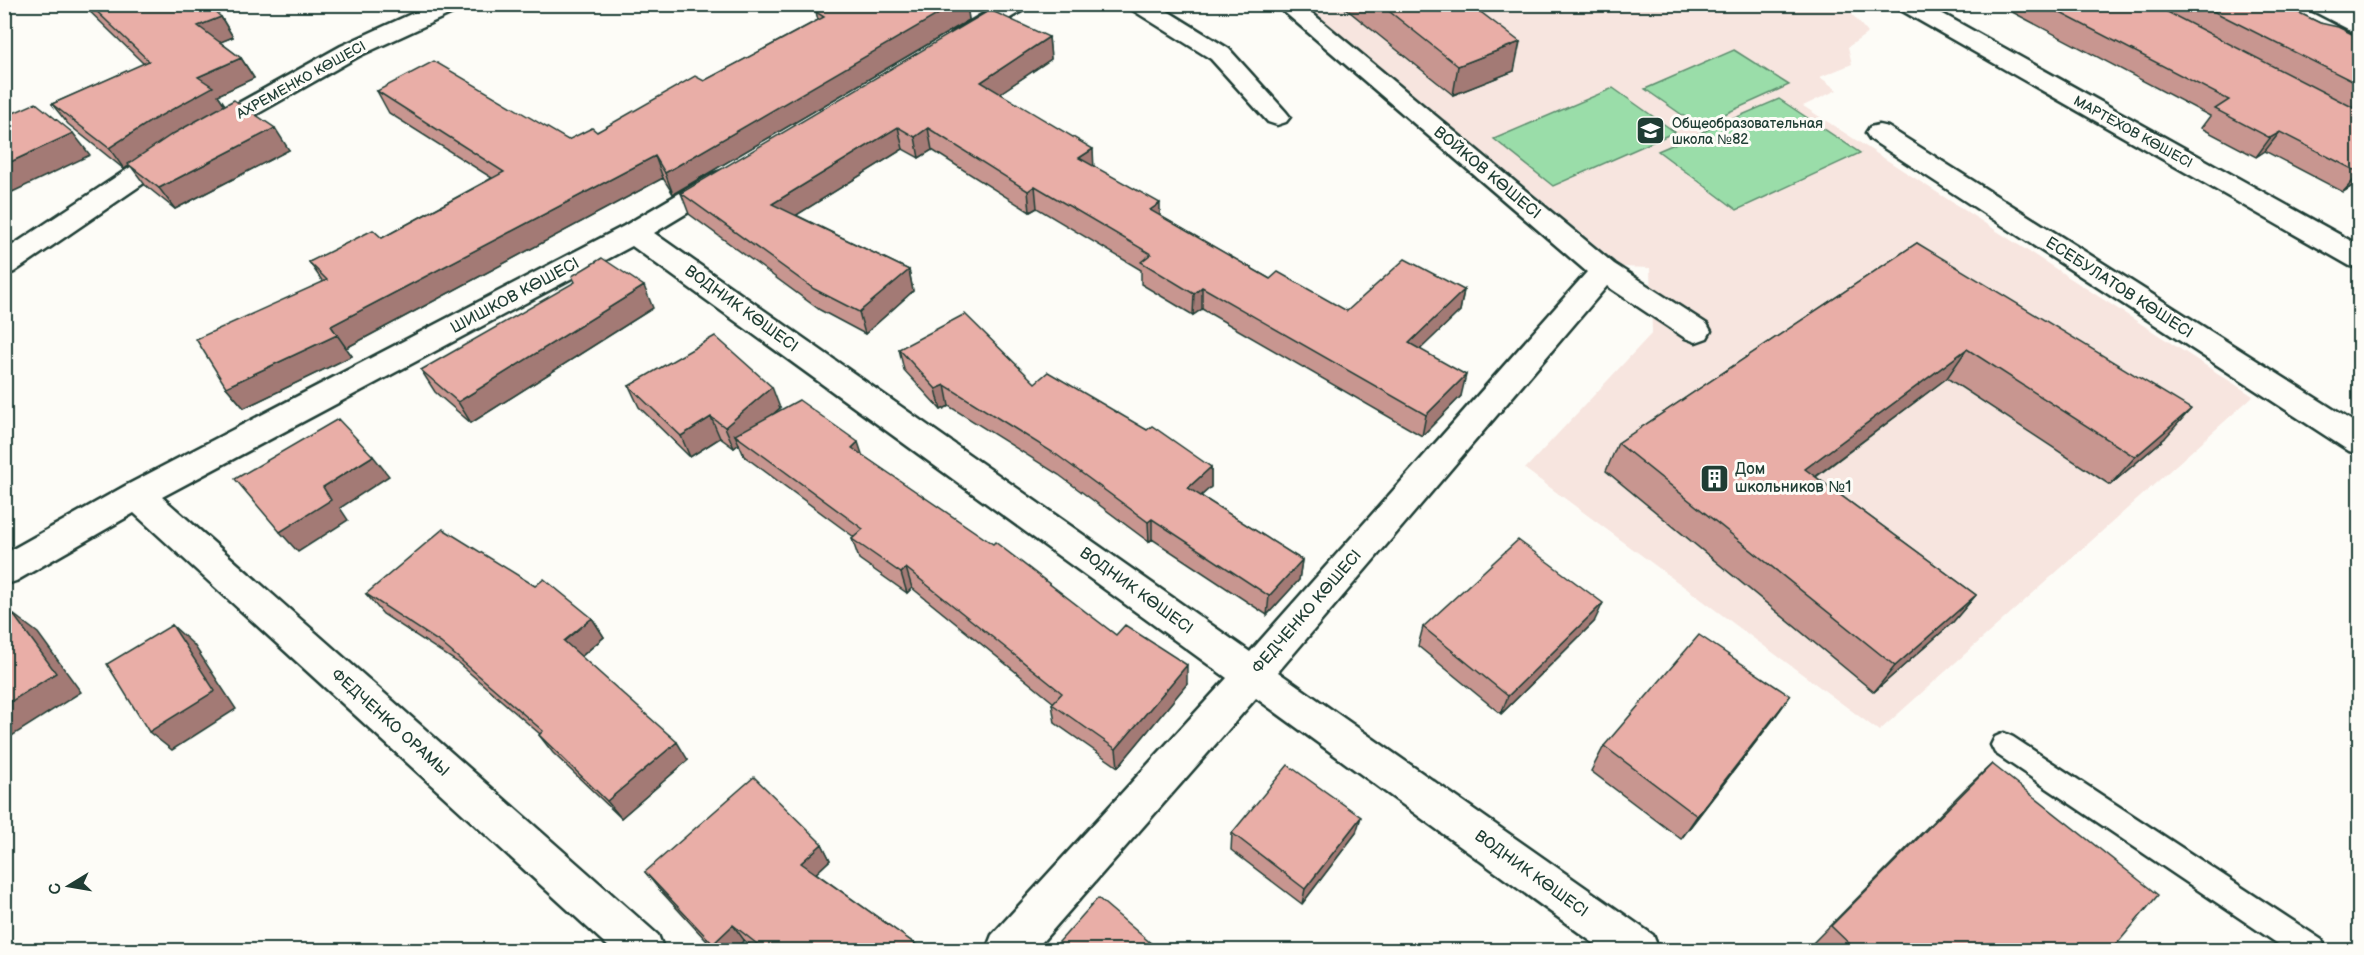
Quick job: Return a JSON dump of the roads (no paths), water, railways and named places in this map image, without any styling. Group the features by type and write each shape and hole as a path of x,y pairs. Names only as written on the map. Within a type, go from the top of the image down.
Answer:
{"street":[{"name":"АХРЕМЕНКО КӨШЕСІ","path":"4,265 176,149 350,51 453,4"},
{"path":"936,52 1017,4"},
{"path":"1139,4 1220,54 1277,117"},
{"name":"ВОЙКОВ КӨШЕСІ","path":"1286,4 1604,271 1696,330"},
{"name":"МАРТЕХОВ КӨШЕСІ","path":"1908,4 2360,259"},
{"name":"ЕСЕБУЛАТОВ КӨШЕСІ","path":"1879,134 2360,442"},
{"name":"ШИШКОВ КӨШЕСІ","path":"4,571 137,495 634,233 745,167"},
{"name":"ВОДНИК КӨШЕСІ","path":"634,233 1638,951"},
{"name":"ФЕДЧЕНКО КӨШЕСІ","path":"1007,951 1253,675 1604,271"},
{"name":"ФЕДЧЕНКО ОРАМЫ","path":"137,495 643,951"}],"lane":[{"path":"2285,4 2291,11 2360,44"},
{"path":"2004,745 2312,951"}],"place":[{"name":"Общеобразовательная школа №82","path":"1651,131"},
{"name":"Дом школьников №1","path":"1714,478"}]}
